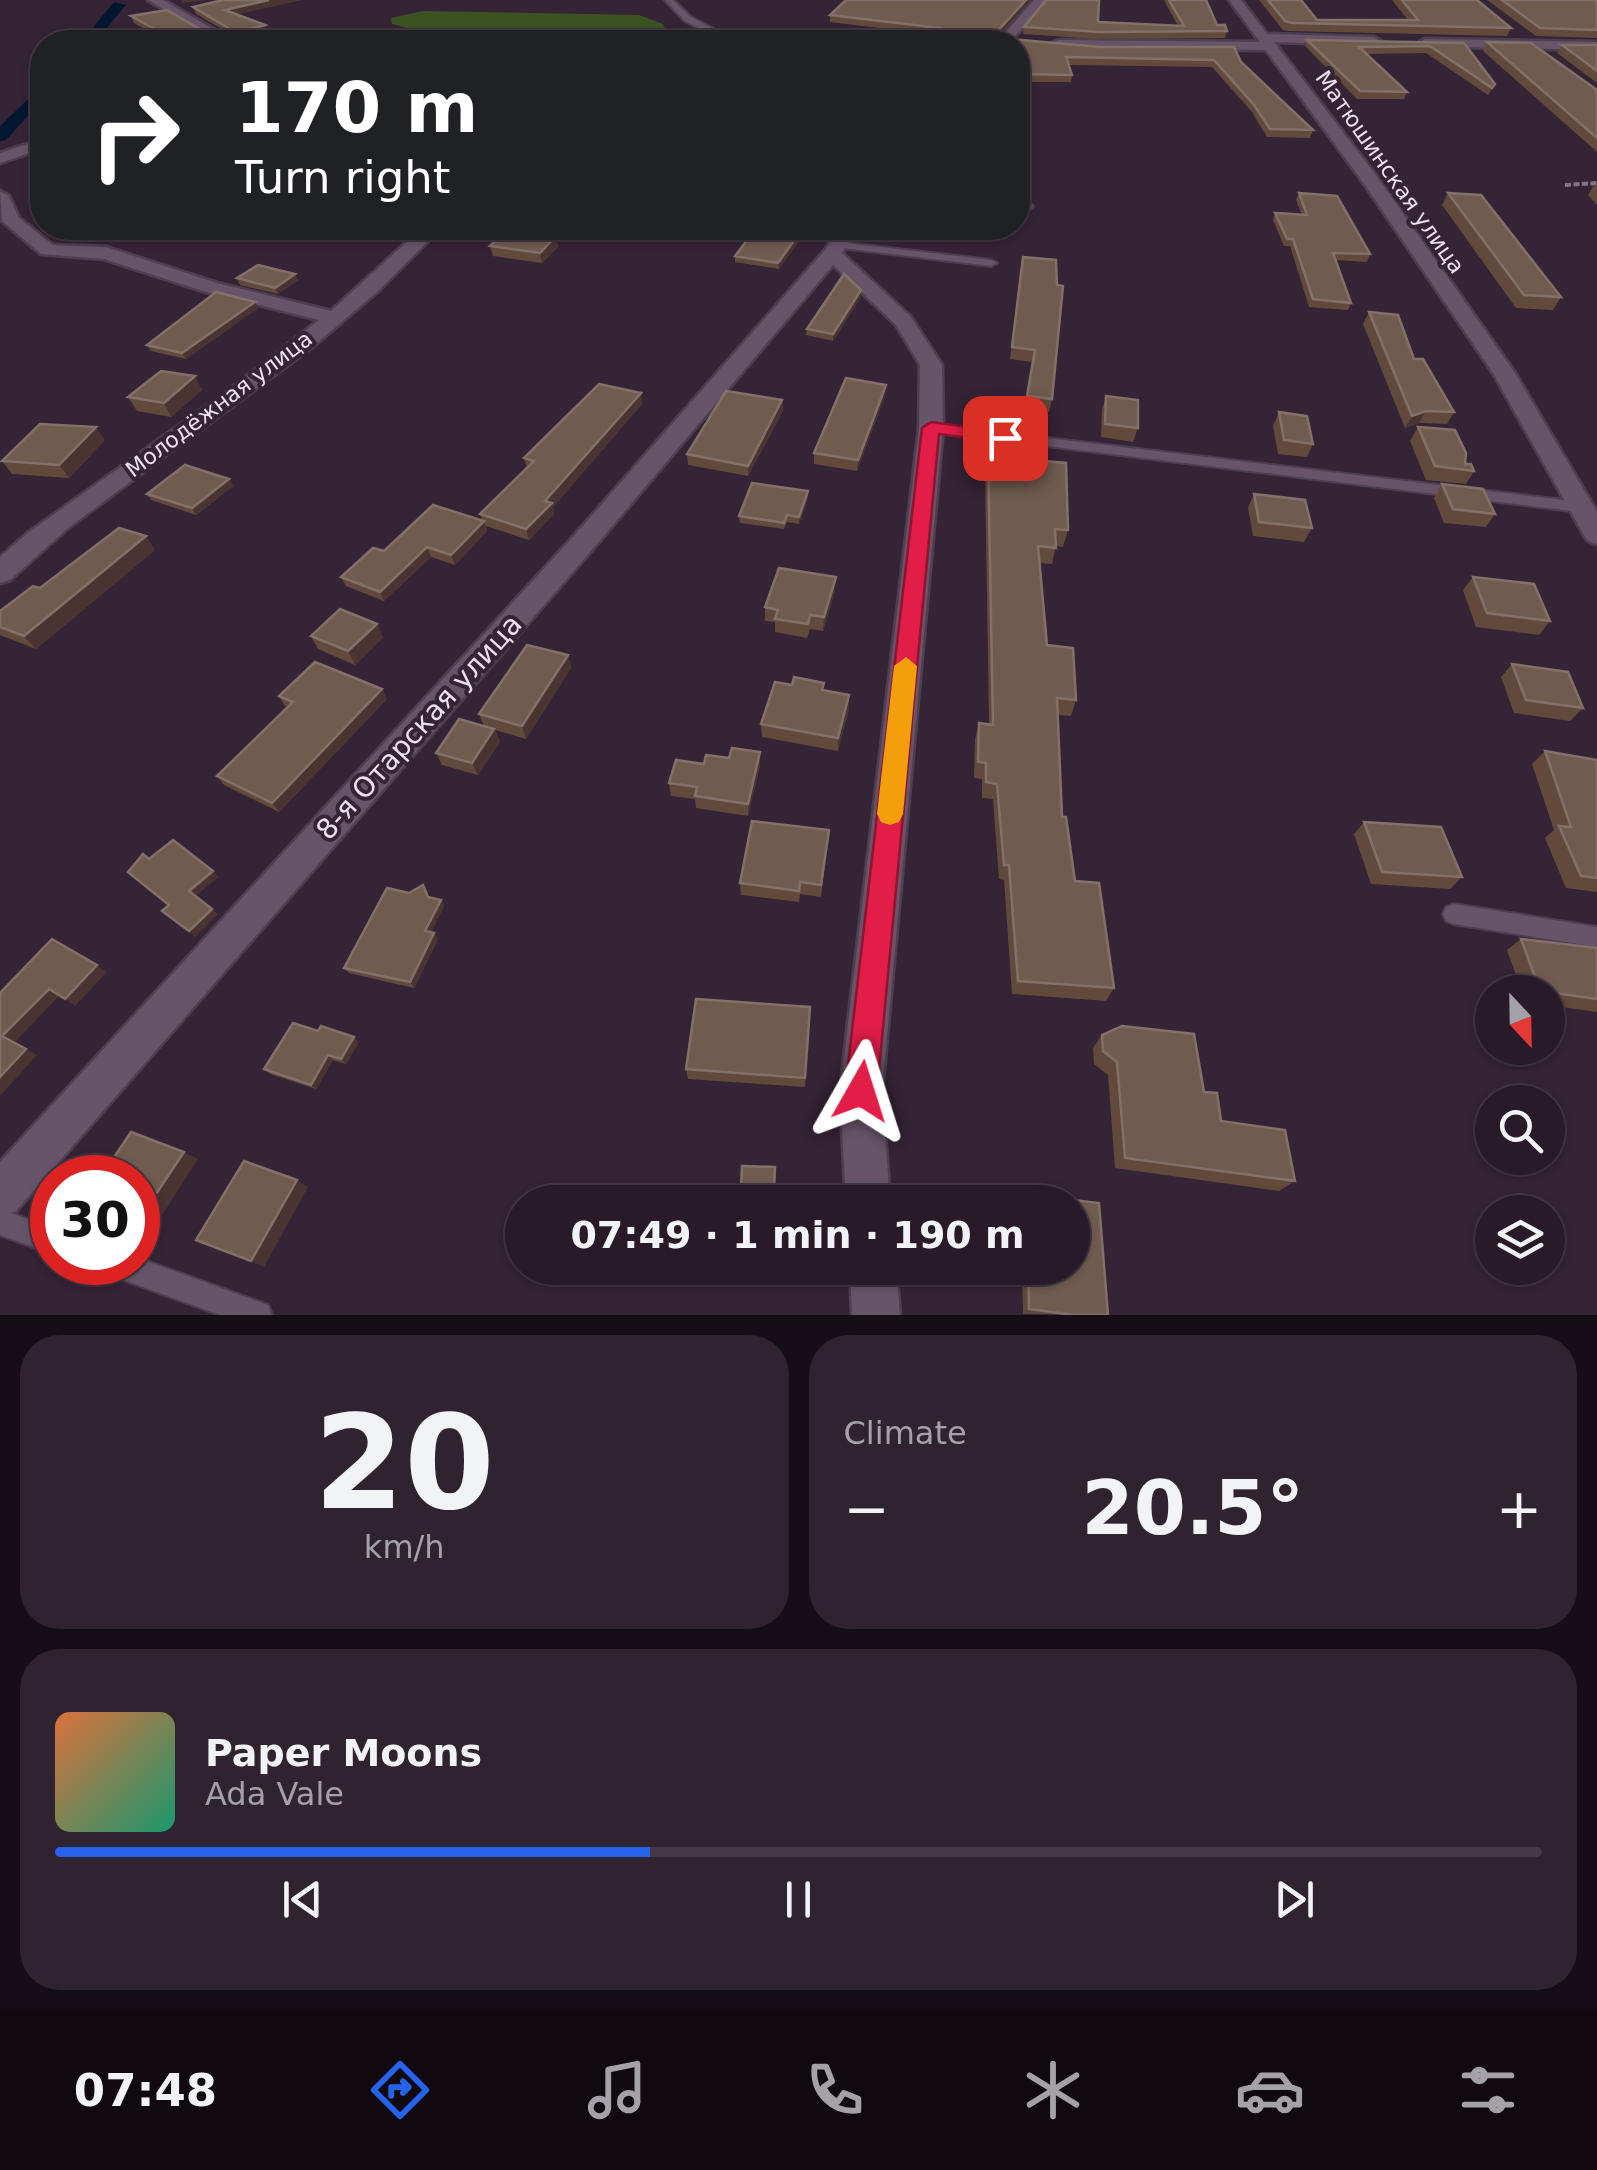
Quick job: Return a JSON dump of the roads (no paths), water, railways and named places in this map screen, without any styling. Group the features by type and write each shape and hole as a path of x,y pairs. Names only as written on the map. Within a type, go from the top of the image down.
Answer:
{"street":[{"path":"154,0 208,30"},
{"path":"1014,30 1040,0"},
{"name":"Матюшинская улица","path":"1234,0 1372,182 1504,374 1597,535"},
{"path":"176,11 194,8"},
{"path":"1502,23 1558,66"},
{"path":"1042,43 1098,47 1398,42"},
{"path":"1417,42 1597,46"},
{"path":"0,158 30,148"},
{"path":"0,196 11,221 30,236"},
{"path":"35,240 48,250 106,253 210,286 332,317"},
{"name":"Молодёжная улица","path":"0,573 74,512 218,410 393,269 421,240"},
{"path":"840,242 904,321 931,366 931,428 861,1091 867,1185"},
{"name":"8-я Отарская улица","path":"0,1195 582,544 840,242"},
{"path":"874,1285 876,1315"}],"lane":[{"path":"670,0 688,19 709,30"},
{"path":"840,242 991,263"},
{"path":"931,428 1580,507"},
{"path":"1454,914 1597,937"},
{"path":"0,1222 30,1233"},
{"path":"160,1279 258,1315"}],"waterway":[{"path":"98,30 119,5"},
{"path":"0,136 30,104"}]}
